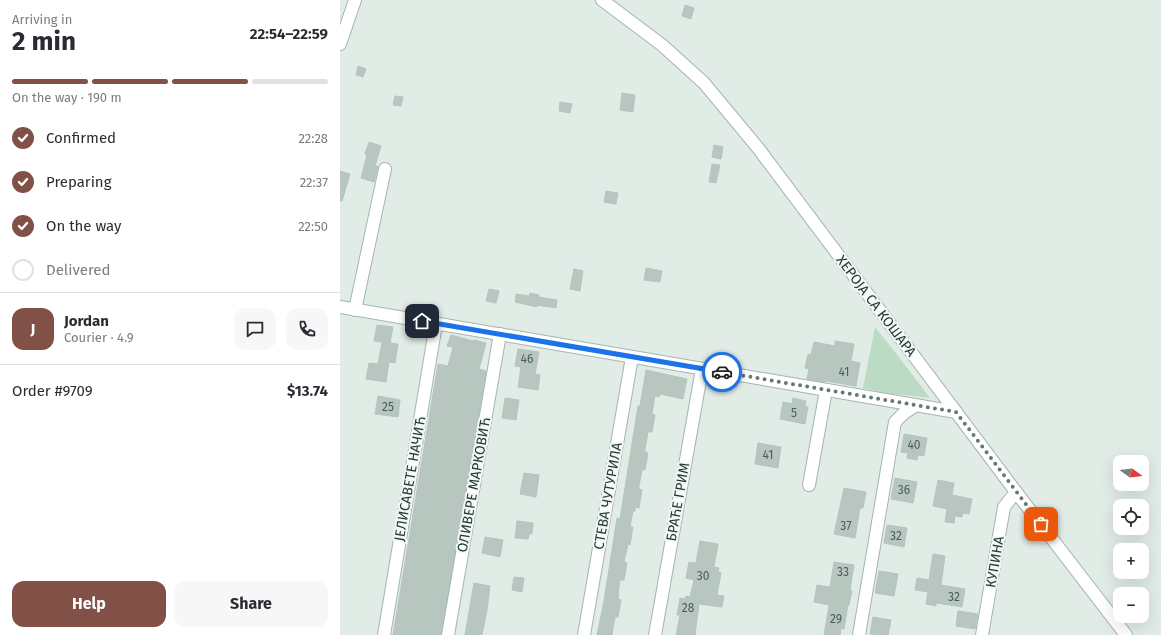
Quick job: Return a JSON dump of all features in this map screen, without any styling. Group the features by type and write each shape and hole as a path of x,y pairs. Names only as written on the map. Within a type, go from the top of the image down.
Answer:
{"street":[{"path":"340,44 355,0"},
{"name":"ХЕРОЈА СА КОШАРА","path":"602,0 662,45 704,82 758,148 1016,492 1126,635"},
{"path":"355,310 385,169"},
{"path":"340,307 956,412"},
{"name":"ЈЕЛИСАВЕТЕ НАЧИЋ","path":"384,635 436,324"},
{"name":"ОЛИВЕРЕ МАРКОВИЋ","path":"448,635 500,334"},
{"name":"СТЕВА ЧУТУРИЛА","path":"584,635 632,357"},
{"name":"БРАЋЕ ГРИМ","path":"655,635 702,369"},
{"path":"809,485 826,390"},
{"path":"859,635 896,422 904,413 915,406"},
{"name":"КУПИНА","path":"982,635 1004,507 1016,492"}],"green space":[{"path":"875,327 930,398 885,393 863,388"}],"building":[{"path":"685,5 694,8 691,19 682,16"},
{"path":"358,66 366,69 363,77 356,75"},
{"path":"622,93 635,95 633,112 620,110"},
{"path":"395,96 403,97 401,106 393,105"},
{"path":"560,102 572,104 570,113 559,111"},
{"path":"369,142 381,146 375,166 378,166 374,182 361,178 367,155 365,154"},
{"path":"714,145 723,147 721,159 712,157"},
{"path":"712,164 720,165 716,183 709,182"},
{"path":"340,171 350,174 342,201 340,201"},
{"path":"606,191 618,193 616,204 604,202"},
{"path":"646,268 662,271 660,282 644,280"},
{"path":"574,269 583,271 580,291 570,289"},
{"path":"489,289 499,291 496,303 486,301"},
{"path":"530,293 539,295 539,297 557,300 556,308 537,305 537,307 515,302 516,294 529,296"},
{"path":"377,325 393,327 390,343 398,344 395,363 389,362 386,382 366,379 369,363 378,364 382,342 374,341"},
{"path":"451,335 486,343 479,369 486,371 441,635 393,635 438,364 448,366 453,347 447,346"},
{"path":"835,341 854,344 851,361 860,363 856,386 807,379 809,369 805,368 808,354 811,355 814,342 835,346"},
{"path":"518,349 539,352 535,374 540,375 538,390 518,387 521,367 515,366"},
{"path":"646,370 687,379 683,399 660,394 659,397 655,396 652,414 655,415 652,432 648,432 645,452 648,453 645,470 642,470 639,486 639,489 642,490 639,508 635,507 635,511 633,511 630,527 633,527 630,545 628,544 624,562 627,563 624,580 620,580 618,599 621,600 618,617 615,617 612,635 597,635 617,518 620,519 638,406 640,406"},
{"path":"378,396 400,400 398,417 375,414"},
{"path":"505,398 519,400 516,420 502,418"},
{"path":"793,398 806,401 805,406 808,407 805,424 780,419 783,402 792,404"},
{"path":"904,434 927,438 924,456 918,455 917,460 907,458 908,453 901,452"},
{"path":"758,443 781,447 778,468 755,464"},
{"path":"524,473 539,475 536,497 520,494"},
{"path":"895,478 917,482 913,503 891,499"},
{"path":"938,480 954,483 952,495 972,499 969,514 963,513 962,517 955,516 954,523 945,522 947,509 933,506"},
{"path":"844,488 866,492 863,508 860,508 855,538 834,534"},
{"path":"517,521 533,523 532,534 529,534 528,539 515,538"},
{"path":"887,525 907,528 904,547 884,543"},
{"path":"485,537 503,540 500,557 482,553"},
{"path":"700,541 718,544 714,567 719,568 718,572 721,573 717,595 724,596 722,607 699,604 695,635 676,635 680,615 677,615 680,598 685,599 686,596 690,597 694,580 686,578 689,562 696,563"},
{"path":"933,554 945,556 941,585 965,589 962,607 936,603 936,606 926,604 928,592 915,590 917,578 929,580"},
{"path":"834,562 854,565 850,590 852,591 844,629 841,628 840,635 824,635 829,605 814,602 817,585 830,587"},
{"path":"879,571 898,574 894,596 875,593"},
{"path":"514,577 524,578 522,592 512,590"},
{"path":"474,583 490,586 487,610 482,635 465,635"},
{"path":"958,611 978,614 975,629 956,626"},
{"path":"873,617 891,620 888,635 870,634"}],"way so far":[{"path":"722,372 956,412 1041,524"}],"route":[{"path":"422,321 722,372"}]}
